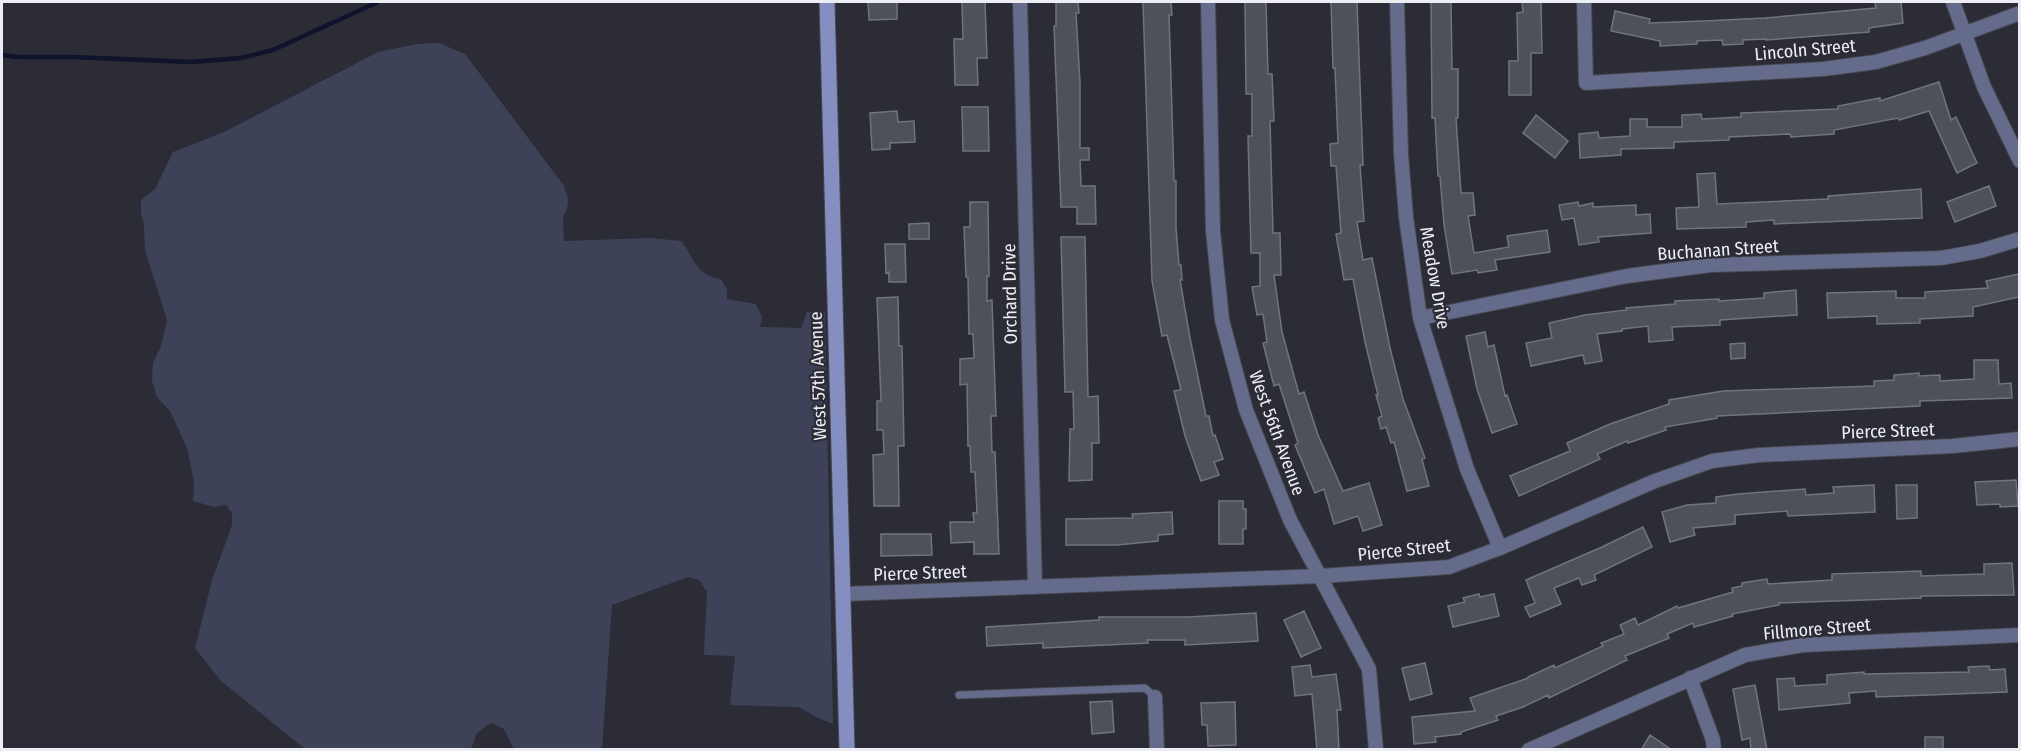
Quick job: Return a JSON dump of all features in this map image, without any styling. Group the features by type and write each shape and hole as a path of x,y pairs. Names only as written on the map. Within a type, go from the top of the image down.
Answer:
{"street":[{"name":"West 57th Avenue","path":"827,2 847,750"},
{"name":"Orchard Drive","path":"1020,2 1035,586"},
{"name":"West 56th Avenue","path":"1208,2 1213,231 1222,320 1246,410 1290,520 1369,669 1376,750"},
{"name":"Meadow Drive","path":"1397,2 1401,154 1406,217 1420,318 1467,469 1500,548"},
{"name":"Lincoln Street","path":"1584,2 1586,83 1834,68 1876,62 1925,48 2019,13"},
{"path":"1953,2 1984,87 2019,161"},
{"name":"Buchanan Street","path":"1420,318 1627,276 1700,266 1941,258 1980,251 2019,239"},
{"name":"Pierce Street","path":"843,594 1321,576 1449,567 1500,548 1655,481 1712,461 1759,454 1953,446 2019,439"},
{"name":"Fillmore Street","path":"1529,750 1745,655 1803,645 2019,635"},
{"path":"1690,678 1713,740 1714,750"},
{"path":"1155,697 1156,750"}],"lane":[{"path":"958,694 1145,688 1155,697"}],"shaded area":[{"path":"439,43 465,54 564,186 568,199 563,217 564,241 650,238 682,241 702,271 721,279 727,290 727,299 756,304 762,317 760,327 801,328 807,312 825,312 833,724 799,707 730,705 735,656 704,655 707,592 699,580 688,577 612,605 602,749 514,749 504,729 491,723 477,733 471,749 305,749 221,681 195,648 212,580 232,525 232,513 226,505 214,507 193,501 194,482 187,448 170,411 157,397 152,381 153,363 161,346 167,320 145,250 141,200 155,189 173,152 224,132 378,52 417,44"}],"building":[{"path":"868,2 897,2 897,19 869,20"},
{"path":"962,2 985,2 987,58 977,58 978,85 955,85 954,39 963,39"},
{"path":"1056,2 1078,2 1079,13 1076,13 1080,83 1080,148 1089,148 1089,160 1080,160 1081,186 1095,186 1096,224 1077,224 1077,207 1061,207 1054,26 1056,26"},
{"path":"1143,2 1171,2 1172,15 1169,15 1174,181 1176,181 1176,228 1182,280 1180,280 1206,416 1209,416 1213,436 1215,435 1223,459 1214,462 1219,475 1201,481 1185,436 1174,391 1181,390 1167,335 1162,336 1152,281"},
{"path":"1245,2 1266,2 1268,74 1272,74 1274,121 1270,121 1273,233 1280,233 1281,275 1274,275 1282,332 1299,394 1304,392 1318,435 1343,491 1369,483 1382,525 1363,531 1358,516 1334,524 1324,489 1315,493 1295,445 1298,443 1279,384 1274,386 1263,343 1267,342 1263,314 1257,315 1252,287 1260,286 1260,253 1251,253 1248,136 1252,136 1252,94 1246,94"},
{"path":"1331,2 1357,2 1363,165 1360,165 1364,221 1357,222 1363,260 1372,258 1390,348 1403,399 1425,458 1422,459 1429,486 1407,491 1394,442 1391,443 1386,427 1381,429 1378,418 1382,416 1353,279 1344,280 1336,234 1341,233 1336,166 1331,166 1330,144 1338,143"},
{"path":"1431,2 1451,2 1452,69 1458,69 1458,118 1456,118 1461,193 1473,193 1475,215 1468,216 1474,253 1509,247 1507,236 1547,230 1550,252 1495,260 1497,270 1452,274 1444,225 1440,176 1438,176 1435,118 1432,118"},
{"path":"1522,2 1541,2 1542,53 1531,53 1531,95 1509,95 1509,61 1518,61 1517,13 1523,12"},
{"path":"1875,2 1901,2 1903,23 1869,28 1869,32 1743,40 1743,44 1723,45 1722,40 1660,46 1660,41 1611,31 1615,11 1650,19 1649,23 1765,18 1876,8"},
{"path":"1939,82 1951,120 1956,117 1977,163 1957,173 1929,111 1899,120 1898,118 1834,130 1834,134 1729,137 1729,140 1674,142 1674,148 1621,149 1621,155 1580,158 1579,134 1598,132 1599,138 1630,136 1630,119 1647,119 1647,127 1682,127 1682,115 1701,114 1702,119 1741,117 1741,113 1838,109 1838,106 1880,98 1880,101"},
{"path":"962,107 988,107 989,151 963,151"},
{"path":"897,111 898,122 914,121 915,142 890,143 890,149 872,150 870,113"},
{"path":"1536,115 1568,141 1555,158 1523,133"},
{"path":"1715,173 1717,204 1828,199 1828,196 1921,189 1922,218 1774,224 1774,220 1746,222 1746,227 1677,229 1676,208 1699,207 1697,174"},
{"path":"1989,186 1996,206 1955,222 1947,202"},
{"path":"970,202 988,202 987,301 992,300 996,416 991,416 992,452 995,452 999,554 974,554 974,542 951,543 950,522 974,522 973,513 977,513 975,472 971,472 970,446 968,446 967,384 960,385 960,359 974,358 973,334 969,334 964,227 970,227"},
{"path":"1578,202 1579,206 1593,203 1593,207 1636,205 1636,215 1650,214 1651,233 1598,237 1599,242 1579,245 1574,218 1562,220 1559,205"},
{"path":"929,223 929,239 909,239 909,224"},
{"path":"1061,237 1085,237 1088,397 1098,396 1099,443 1092,443 1092,480 1069,481 1070,429 1074,429 1073,392 1065,392"},
{"path":"885,244 905,244 906,282 889,282 889,272 886,273"},
{"path":"2019,274 2019,297 1973,307 1973,316 1920,319 1920,323 1877,324 1877,316 1828,318 1827,293 1896,291 1896,298 1925,298 1925,292 1988,288 1986,281"},
{"path":"1796,290 1797,315 1720,320 1720,325 1672,327 1673,340 1649,342 1648,326 1622,329 1622,331 1597,334 1602,361 1585,364 1583,355 1531,366 1526,343 1552,338 1549,323 1585,315 1627,310 1626,308 1675,304 1675,301 1764,298 1764,293"},
{"path":"898,297 899,346 902,346 904,446 898,446 899,506 874,506 873,455 884,454 883,430 877,430 877,401 881,401 877,298"},
{"path":"1485,332 1488,347 1494,345 1505,396 1507,395 1517,424 1492,433 1477,389 1466,336"},
{"path":"1745,343 1745,358 1731,359 1730,344"},
{"path":"1974,360 1998,360 1999,384 2011,383 2012,398 1920,401 1920,406 1717,416 1717,418 1665,427 1666,430 1628,443 1627,441 1597,454 1600,459 1519,496 1510,476 1570,451 1567,443 1610,424 1669,404 1669,400 1723,391 1874,386 1874,381 1894,380 1894,375 1919,373 1919,376 1940,375 1940,381 1974,379"},
{"path":"2016,480 2018,506 1977,505 1975,482"},
{"path":"1874,485 1875,512 1788,516 1787,511 1735,515 1735,524 1693,528 1695,535 1670,542 1662,512 1687,505 1716,503 1716,497 1738,494 1805,489 1806,495 1834,493 1833,487"},
{"path":"1896,485 1917,485 1917,518 1897,519"},
{"path":"1219,501 1243,501 1243,509 1246,509 1246,529 1243,529 1243,544 1219,544"},
{"path":"1172,512 1173,534 1158,535 1158,541 1117,545 1066,545 1066,519 1133,518 1132,514"},
{"path":"1643,527 1652,547 1594,575 1596,580 1582,585 1579,578 1554,588 1561,604 1530,617 1525,607 1535,603 1526,580"},
{"path":"881,534 931,534 932,555 881,556"},
{"path":"2012,563 2014,595 1921,596 1921,598 1779,603 1779,605 1732,614 1733,616 1694,627 1693,623 1667,634 1669,638 1625,656 1627,660 1549,698 1548,695 1496,716 1498,720 1461,732 1461,734 1435,737 1436,742 1414,744 1412,717 1475,711 1470,698 1528,678 1554,665 1555,668 1603,646 1601,643 1624,634 1620,625 1635,618 1638,625 1677,606 1678,608 1733,592 1732,588 1742,586 1742,583 1767,579 1768,584 1832,580 1832,574 1921,571 1921,576 1984,574 1984,564"},
{"path":"1479,594 1480,597 1494,594 1499,616 1453,627 1448,606 1465,602 1463,598"},
{"path":"1304,611 1321,648 1301,657 1284,620"},
{"path":"1256,613 1258,641 1185,645 1185,640 1147,640 1148,643 1043,648 1043,643 987,646 986,627 1099,620 1099,617 1188,617"},
{"path":"1425,663 1432,694 1410,700 1402,668"},
{"path":"1310,665 1312,677 1336,674 1341,710 1337,710 1339,750 1317,750 1312,694 1295,696 1292,667"},
{"path":"1989,666 1990,670 2005,669 2007,692 1876,697 1876,691 1849,693 1850,703 1779,710 1777,679 1794,678 1795,686 1827,684 1827,675 1864,672 1864,674 1969,672 1968,667"},
{"path":"1755,685 1767,750 1751,750 1750,738 1742,740 1733,689"},
{"path":"1112,701 1114,732 1092,734 1090,702"},
{"path":"1235,702 1236,745 1208,746 1207,725 1202,725 1201,703"},
{"path":"1650,735 1672,750 1641,750"},
{"path":"1925,737 1943,737 1943,750 1925,750"}],"waterway":[{"path":"2,55 191,62 241,58 273,50 378,2"}]}
